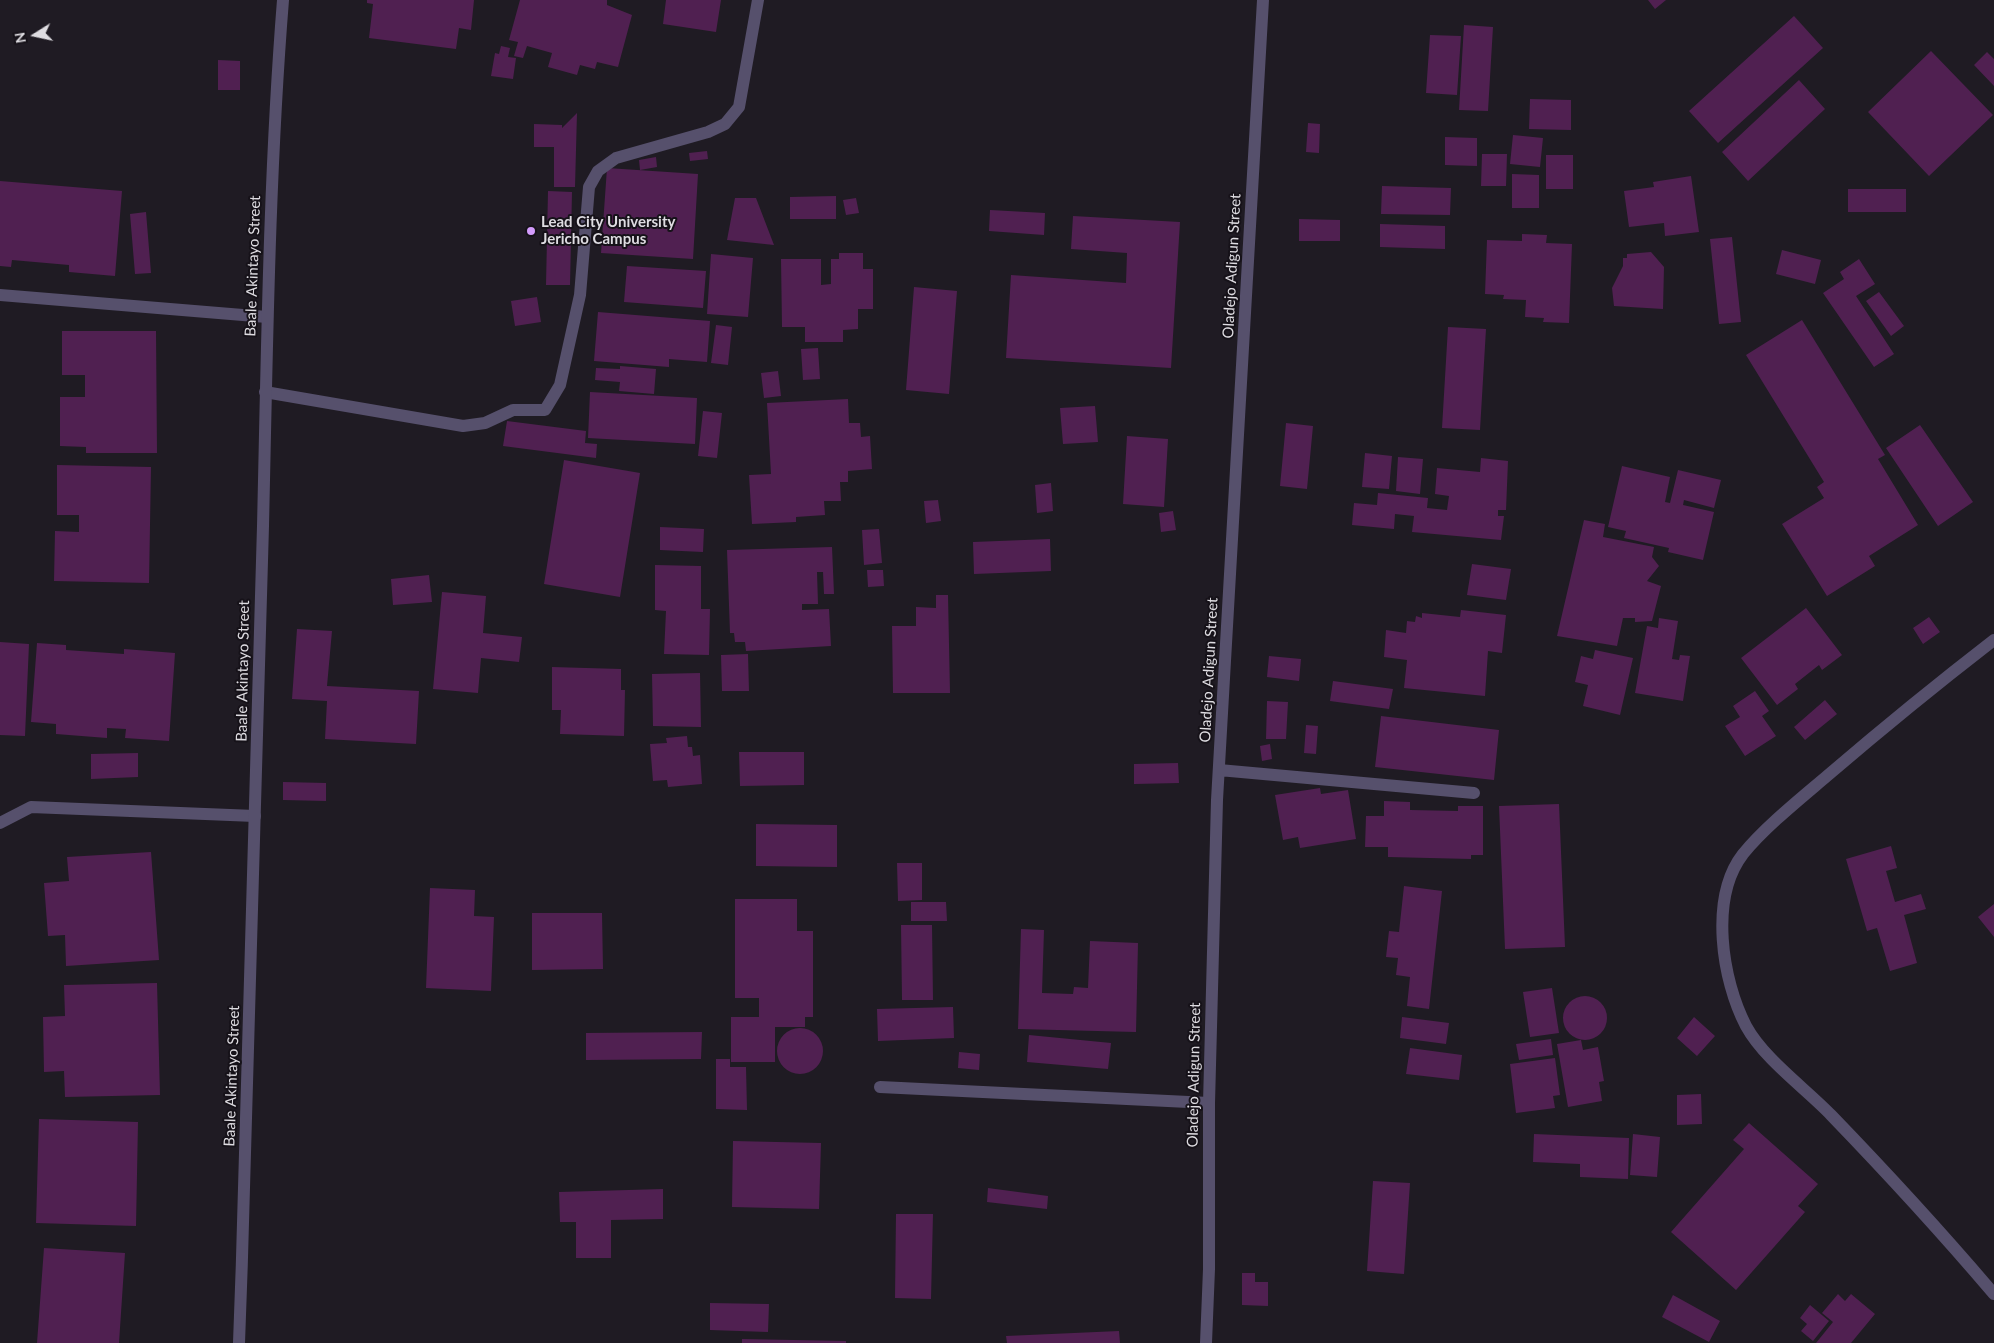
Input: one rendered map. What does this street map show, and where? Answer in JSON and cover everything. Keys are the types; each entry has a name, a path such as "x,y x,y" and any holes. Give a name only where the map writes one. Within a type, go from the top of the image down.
{"street":[{"name":"Baale Akintayo Street","path":"239,1343 255,816 267,317 278,68 283,0"},
{"path":"265,392 463,426 485,423 513,410 545,410 560,385 580,295 589,188 598,170 616,158 708,132 726,124 739,107 758,0"},
{"name":"Oladejo Adigun Street","path":"1206,1343 1209,1269 1209,1103 1219,770 1263,0"},
{"path":"0,295 267,317"},
{"path":"1994,640 1904,710 1789,808 1743,854 1730,877 1723,912 1723,949 1734,1000 1747,1028 1765,1051 1831,1116 1994,1294"},
{"path":"1219,770 1474,793"},
{"path":"0,823 31,807 255,816"},
{"path":"880,1087 1209,1103"}],"building":[{"path":"367,0 474,0 471,30 459,28 456,49 369,38 373,4 367,3"},
{"path":"520,0 607,0 607,5 632,15 618,67 597,62 595,69 580,65 577,75 548,67 552,53 527,46 523,58 514,56 518,42 509,40"},
{"path":"666,0 721,0 716,32 663,24"},
{"path":"1648,0 1666,0 1655,9"},
{"path":"1794,16 1823,48 1718,143 1689,111"},
{"path":"1464,25 1493,27 1488,111 1459,110"},
{"path":"1430,35 1461,36 1457,95 1426,93"},
{"path":"501,46 510,48 508,57 516,58 513,79 491,76 495,53 499,54"},
{"path":"1931,51 1993,115 1929,176 1868,112"},
{"path":"1987,52 1994,59 1994,86 1974,65"},
{"path":"218,60 240,61 240,90 218,90"},
{"path":"1799,80 1825,109 1748,181 1722,152"},
{"path":"1530,99 1571,100 1571,130 1529,129"},
{"path":"577,113 575,187 554,187 554,147 534,147 534,124 562,125 562,128"},
{"path":"1308,123 1320,124 1319,153 1306,152"},
{"path":"1513,135 1543,138 1540,167 1510,164"},
{"path":"1445,137 1477,138 1477,166 1445,165"},
{"path":"707,151 708,159 690,161 689,153"},
{"path":"1482,154 1507,154 1506,186 1481,186"},
{"path":"1546,155 1573,155 1573,189 1546,189"},
{"path":"656,157 657,167 640,170 639,160"},
{"path":"607,168 698,174 693,259 601,253"},
{"path":"1512,174 1539,175 1539,208 1512,208"},
{"path":"1691,176 1699,232 1665,236 1664,223 1629,227 1624,191 1654,187 1653,182"},
{"path":"0,181 122,191 115,276 69,272 69,265 12,260 11,267 0,266"},
{"path":"1382,186 1451,188 1450,215 1381,214"},
{"path":"1848,189 1906,189 1906,212 1848,212"},
{"path":"548,191 572,192 570,285 546,285"},
{"path":"836,196 836,219 790,219 790,197"},
{"path":"735,198 756,198 774,245 727,240"},
{"path":"856,198 859,213 846,215 843,200"},
{"path":"990,210 1045,213 1044,235 989,231"},
{"path":"146,212 151,273 135,274 130,214"},
{"path":"1073,216 1180,222 1171,368 1006,358 1011,275 1126,283 1127,253 1071,249"},
{"path":"1299,219 1340,220 1340,241 1299,241"},
{"path":"1380,224 1445,226 1445,249 1380,247"},
{"path":"1522,234 1547,235 1546,243 1572,244 1569,323 1543,322 1544,318 1525,317 1526,300 1503,299 1504,295 1485,294 1487,240 1522,241"},
{"path":"1732,237 1741,322 1719,324 1710,239"},
{"path":"1782,250 1821,260 1815,284 1776,274"},
{"path":"1651,252 1664,267 1663,309 1614,306 1612,288 1623,266 1623,258 1627,258 1627,254"},
{"path":"839,253 863,253 863,269 873,269 873,309 858,309 858,329 843,330 843,342 805,342 805,327 782,327 781,259 821,259 821,285 831,284 831,259 839,259"},
{"path":"711,254 753,258 748,317 707,314"},
{"path":"1859,259 1875,284 1856,296 1894,354 1874,367 1823,293 1844,279 1840,272"},
{"path":"627,266 706,271 703,308 624,302"},
{"path":"914,287 957,291 949,394 906,390"},
{"path":"1879,292 1904,326 1891,336 1866,301"},
{"path":"537,297 541,322 515,326 511,301"},
{"path":"598,312 710,321 707,362 669,359 669,367 594,361"},
{"path":"1802,320 1885,455 1878,459 1918,525 1869,556 1875,566 1827,596 1782,524 1824,498 1817,487 1824,482 1746,355"},
{"path":"716,325 732,327 728,365 711,363"},
{"path":"1448,327 1486,329 1480,430 1442,428"},
{"path":"62,331 156,331 157,453 86,453 86,447 60,446 60,397 85,397 85,375 62,375"},
{"path":"818,348 820,379 803,380 801,349"},
{"path":"620,366 656,369 654,394 619,391 620,382 595,380 596,368 620,369"},
{"path":"778,371 781,396 764,398 761,373"},
{"path":"590,392 697,398 695,444 588,438"},
{"path":"848,399 849,423 860,423 861,437 870,436 872,469 848,471 848,482 840,482 841,501 824,501 825,515 796,517 796,522 752,524 749,475 771,474 767,403"},
{"path":"1095,406 1098,442 1063,444 1060,408"},
{"path":"703,411 722,413 717,458 698,456"},
{"path":"507,421 586,431 585,443 597,444 596,458 503,446"},
{"path":"1286,423 1313,426 1307,489 1280,486"},
{"path":"1920,425 1973,502 1938,526 1886,448"},
{"path":"1127,436 1168,439 1164,507 1123,504"},
{"path":"1365,453 1392,456 1389,489 1362,487"},
{"path":"1398,457 1423,459 1420,494 1396,491"},
{"path":"1481,458 1508,461 1506,510 1498,510 1498,516 1504,516 1501,540 1412,532 1414,516 1395,514 1394,529 1352,525 1354,503 1377,505 1378,493 1428,498 1427,508 1447,510 1449,496 1435,494 1437,468 1480,472"},
{"path":"564,460 640,473 620,597 544,584"},
{"path":"57,465 151,467 149,583 54,581 55,531 79,532 79,515 57,515"},
{"path":"1622,466 1670,477 1665,502 1670,503 1678,470 1721,480 1714,508 1684,500 1683,505 1714,512 1703,560 1668,552 1669,548 1624,538 1626,531 1608,527"},
{"path":"1051,483 1053,511 1037,513 1035,485"},
{"path":"938,500 941,521 926,523 924,501"},
{"path":"1173,511 1176,530 1161,532 1159,513"},
{"path":"1584,520 1605,524 1603,537 1654,547 1652,557 1659,566 1647,581 1661,586 1652,621 1635,622 1635,618 1623,618 1617,646 1557,636"},
{"path":"660,527 704,529 703,552 660,550"},
{"path":"879,529 882,563 864,565 862,530"},
{"path":"1050,539 1051,571 974,574 973,542"},
{"path":"832,547 834,594 824,594 823,572 817,572 818,604 802,604 802,610 829,609 831,646 746,651 745,642 735,642 734,633 730,633 727,550"},
{"path":"1472,564 1511,569 1506,600 1467,595"},
{"path":"655,565 701,566 701,609 710,609 709,655 664,654 666,611 655,610"},
{"path":"867,570 883,570 884,586 868,587"},
{"path":"429,575 432,602 393,605 391,579"},
{"path":"442,592 486,596 483,633 522,637 519,662 481,658 478,693 433,689"},
{"path":"936,595 948,595 950,693 893,693 892,626 916,626 916,607 936,608"},
{"path":"1806,608 1842,655 1822,670 1819,665 1795,684 1798,689 1777,705 1741,658"},
{"path":"1461,610 1506,615 1502,653 1488,651 1485,696 1404,688 1407,660 1384,657 1386,630 1406,633 1407,621 1415,622 1416,616 1422,618 1422,613 1460,617"},
{"path":"1929,617 1940,632 1923,644 1913,628"},
{"path":"1659,618 1678,621 1672,659 1679,660 1680,655 1690,656 1683,701 1635,693 1647,626 1658,628"},
{"path":"297,629 332,631 327,686 419,691 416,744 325,739 327,701 292,699"},
{"path":"0,642 29,644 25,736 0,735"},
{"path":"37,643 66,645 66,650 124,654 124,649 175,653 169,741 125,738 126,729 107,728 107,738 56,734 56,724 31,722"},
{"path":"1595,650 1633,658 1620,715 1583,706 1588,685 1575,682 1581,656 1593,659"},
{"path":"748,654 749,691 722,691 721,655"},
{"path":"1269,656 1301,659 1299,681 1267,677"},
{"path":"552,667 621,669 621,690 625,690 624,736 560,734 561,710 552,710"},
{"path":"700,673 701,727 653,726 652,674"},
{"path":"1333,681 1393,689 1389,709 1330,701"},
{"path":"1755,691 1769,711 1762,716 1776,736 1745,756 1725,726 1740,717 1733,706"},
{"path":"1825,700 1837,714 1805,740 1794,727"},
{"path":"1267,701 1288,702 1286,739 1266,739"},
{"path":"1381,716 1499,730 1494,780 1375,767"},
{"path":"1306,725 1318,726 1316,754 1304,753"},
{"path":"687,736 688,747 692,747 693,756 700,755 702,784 668,787 667,780 653,781 650,744 667,743 666,738"},
{"path":"1270,744 1272,759 1262,761 1260,746"},
{"path":"739,752 804,752 804,785 740,786"},
{"path":"138,753 138,777 91,779 91,754"},
{"path":"1178,763 1179,783 1134,784 1134,764"},
{"path":"283,782 326,783 326,801 283,800"},
{"path":"1320,788 1321,794 1348,790 1356,839 1300,848 1298,837 1283,840 1275,795"},
{"path":"1384,801 1410,802 1410,810 1458,811 1458,806 1483,806 1483,855 1471,855 1471,859 1388,857 1388,847 1365,847 1366,816 1384,816"},
{"path":"1559,804 1565,947 1505,949 1499,806"},
{"path":"756,824 837,825 837,867 756,866"},
{"path":"1891,846 1897,868 1886,871 1895,902 1921,894 1926,909 1904,915 1917,963 1890,971 1877,928 1867,931 1846,859"},
{"path":"151,852 159,960 66,966 65,935 48,936 44,883 69,881 67,857"},
{"path":"897,863 922,863 922,900 898,901"},
{"path":"1404,886 1442,891 1429,1009 1407,1006 1410,977 1396,975 1398,958 1386,957 1389,931 1399,932"},
{"path":"430,888 475,890 474,916 494,917 491,991 426,988"},
{"path":"735,899 797,899 797,931 813,931 813,1017 805,1017 805,1027 775,1027 775,1062 731,1062 731,1017 759,1017 759,998 735,998"},
{"path":"911,902 946,902 947,921 911,921"},
{"path":"1994,904 1994,937 1978,917"},
{"path":"532,913 602,913 603,969 532,970"},
{"path":"901,925 932,925 933,1000 902,1000"},
{"path":"1021,929 1044,930 1042,993 1073,994 1074,987 1088,988 1090,941 1138,943 1136,1032 1018,1029"},
{"path":"157,983 160,1095 65,1097 64,1071 44,1072 43,1017 65,1016 64,985"},
{"path":"1552,988 1559,1033 1530,1037 1523,992"},
{"path":"1585,996 1597,1000 1603,1006 1607,1018 1603,1030 1597,1036 1585,1040 1573,1036 1567,1030 1563,1018 1567,1006 1573,1000"},
{"path":"953,1007 954,1038 878,1041 877,1009"},
{"path":"1402,1017 1449,1023 1446,1044 1400,1038"},
{"path":"1694,1017 1715,1036 1697,1056 1677,1038"},
{"path":"795,1028 805,1028 819,1038 823,1051 819,1064 813,1070 805,1074 795,1074 781,1064 777,1056 777,1046 787,1032"},
{"path":"702,1032 701,1059 586,1060 586,1033"},
{"path":"1029,1035 1111,1043 1108,1069 1027,1062"},
{"path":"1551,1039 1553,1055 1519,1060 1516,1044"},
{"path":"1581,1040 1583,1050 1598,1047 1604,1081 1599,1082 1602,1101 1568,1107 1557,1044"},
{"path":"1410,1048 1462,1055 1459,1080 1406,1074"},
{"path":"959,1052 980,1054 979,1070 958,1068"},
{"path":"1555,1058 1560,1095 1553,1096 1555,1108 1516,1113 1510,1064"},
{"path":"716,1059 730,1059 730,1067 746,1067 747,1110 716,1109"},
{"path":"1701,1094 1702,1124 1677,1125 1677,1095"},
{"path":"39,1119 138,1122 136,1226 36,1223"},
{"path":"1749,1123 1818,1184 1798,1206 1805,1212 1736,1290 1671,1232 1744,1149 1733,1140"},
{"path":"1534,1134 1629,1138 1628,1179 1580,1177 1580,1164 1533,1162"},
{"path":"1633,1134 1660,1137 1657,1177 1630,1175"},
{"path":"733,1141 821,1143 819,1209 732,1207"},
{"path":"1373,1181 1410,1183 1404,1274 1367,1271"},
{"path":"988,1188 1048,1196 1047,1209 987,1202"},
{"path":"663,1189 663,1219 611,1220 611,1258 576,1258 576,1222 560,1222 559,1192"},
{"path":"896,1214 933,1214 931,1299 895,1298"},
{"path":"44,1248 125,1253 119,1343 37,1343"},
{"path":"1242,1273 1255,1273 1255,1282 1268,1282 1268,1306 1242,1305"},
{"path":"1838,1294 1845,1301 1851,1294 1875,1314 1851,1343 1816,1343 1833,1322 1822,1313"},
{"path":"1673,1295 1720,1321 1709,1342 1662,1317"},
{"path":"710,1303 769,1304 768,1332 710,1330"},
{"path":"1810,1305 1829,1321 1813,1341 1801,1331 1807,1324 1800,1318"},
{"path":"1119,1331 1120,1343 1007,1343 1006,1336"},
{"path":"742,1339 846,1341 846,1343 742,1343"}],"place":[{"name":"Lead City University Jericho Campus","path":"531,231"}]}
